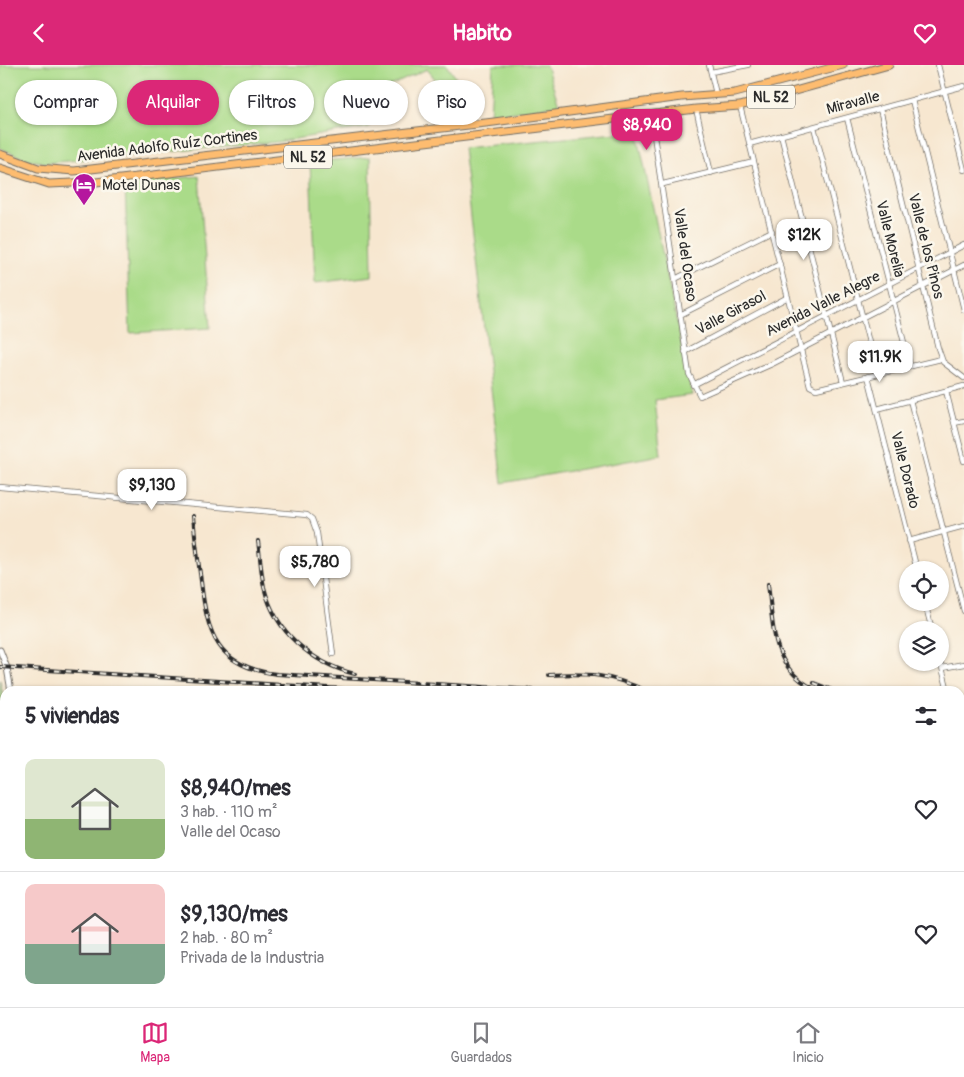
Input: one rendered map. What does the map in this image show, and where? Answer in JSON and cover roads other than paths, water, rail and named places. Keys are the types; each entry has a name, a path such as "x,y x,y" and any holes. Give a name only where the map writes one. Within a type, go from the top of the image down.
{"main road":[{"name":"Avenida Adolfo Ruíz Cortines","path":"0,154 38,168 74,171 494,122 682,97 716,95 759,88 825,68 843,65"},
{"name":"Avenida Adolfo Ruíz Cortines","path":"0,168 49,184 84,183 696,109 740,106 889,65"}],"street":[{"path":"708,65 716,95"},
{"path":"711,72 748,65"},
{"path":"938,65 964,170"},
{"name":"Miravalle","path":"749,144 964,86"},
{"path":"912,101 964,310"},
{"path":"740,106 809,385 816,389 941,359 964,378"},
{"path":"696,109 711,173"},
{"name":"Valle de los Pinos","path":"880,109 941,359"},
{"name":"Valle del Ocaso","path":"651,115 663,185 688,374 700,396"},
{"name":"Valle Morelia","path":"847,118 910,365"},
{"path":"814,127 877,373"},
{"path":"781,135 828,315 843,382"},
{"path":"663,185 754,162"},
{"path":"675,279 772,231"},
{"name":"Avenida Valle Alegre","path":"694,385 964,245"},
{"path":"680,315 780,264"},
{"name":"Avenida Valle Alegre","path":"700,396 738,381 964,265"},
{"name":"Valle Girasol","path":"685,351 788,297"},
{"name":"Valle Dorado","path":"868,376 915,561"},
{"path":"877,409 964,386"},
{"path":"946,391 964,458"},
{"path":"910,400 964,611"},
{"path":"954,423 964,421"},
{"path":"0,487 307,515 312,519 317,533 333,654"},
{"path":"909,541 964,526"},
{"path":"0,650 10,686"},
{"path":"949,667 964,664"},
{"path":"943,671 947,686"},
{"path":"0,676 8,677"}],"railway":[{"path":"193,516 207,617 219,645 228,655 241,664 277,674 468,686"},
{"path":"258,541 264,587 269,603 286,631 310,654 339,669 355,674"},
{"path":"768,584 774,633 783,660 792,672 810,686"},
{"path":"0,667 297,686"},
{"path":"549,675 576,674 599,676 636,686"},
{"path":"814,683 822,686"}],"place":[{"name":"Motel Dunas","path":"84,206"}]}
